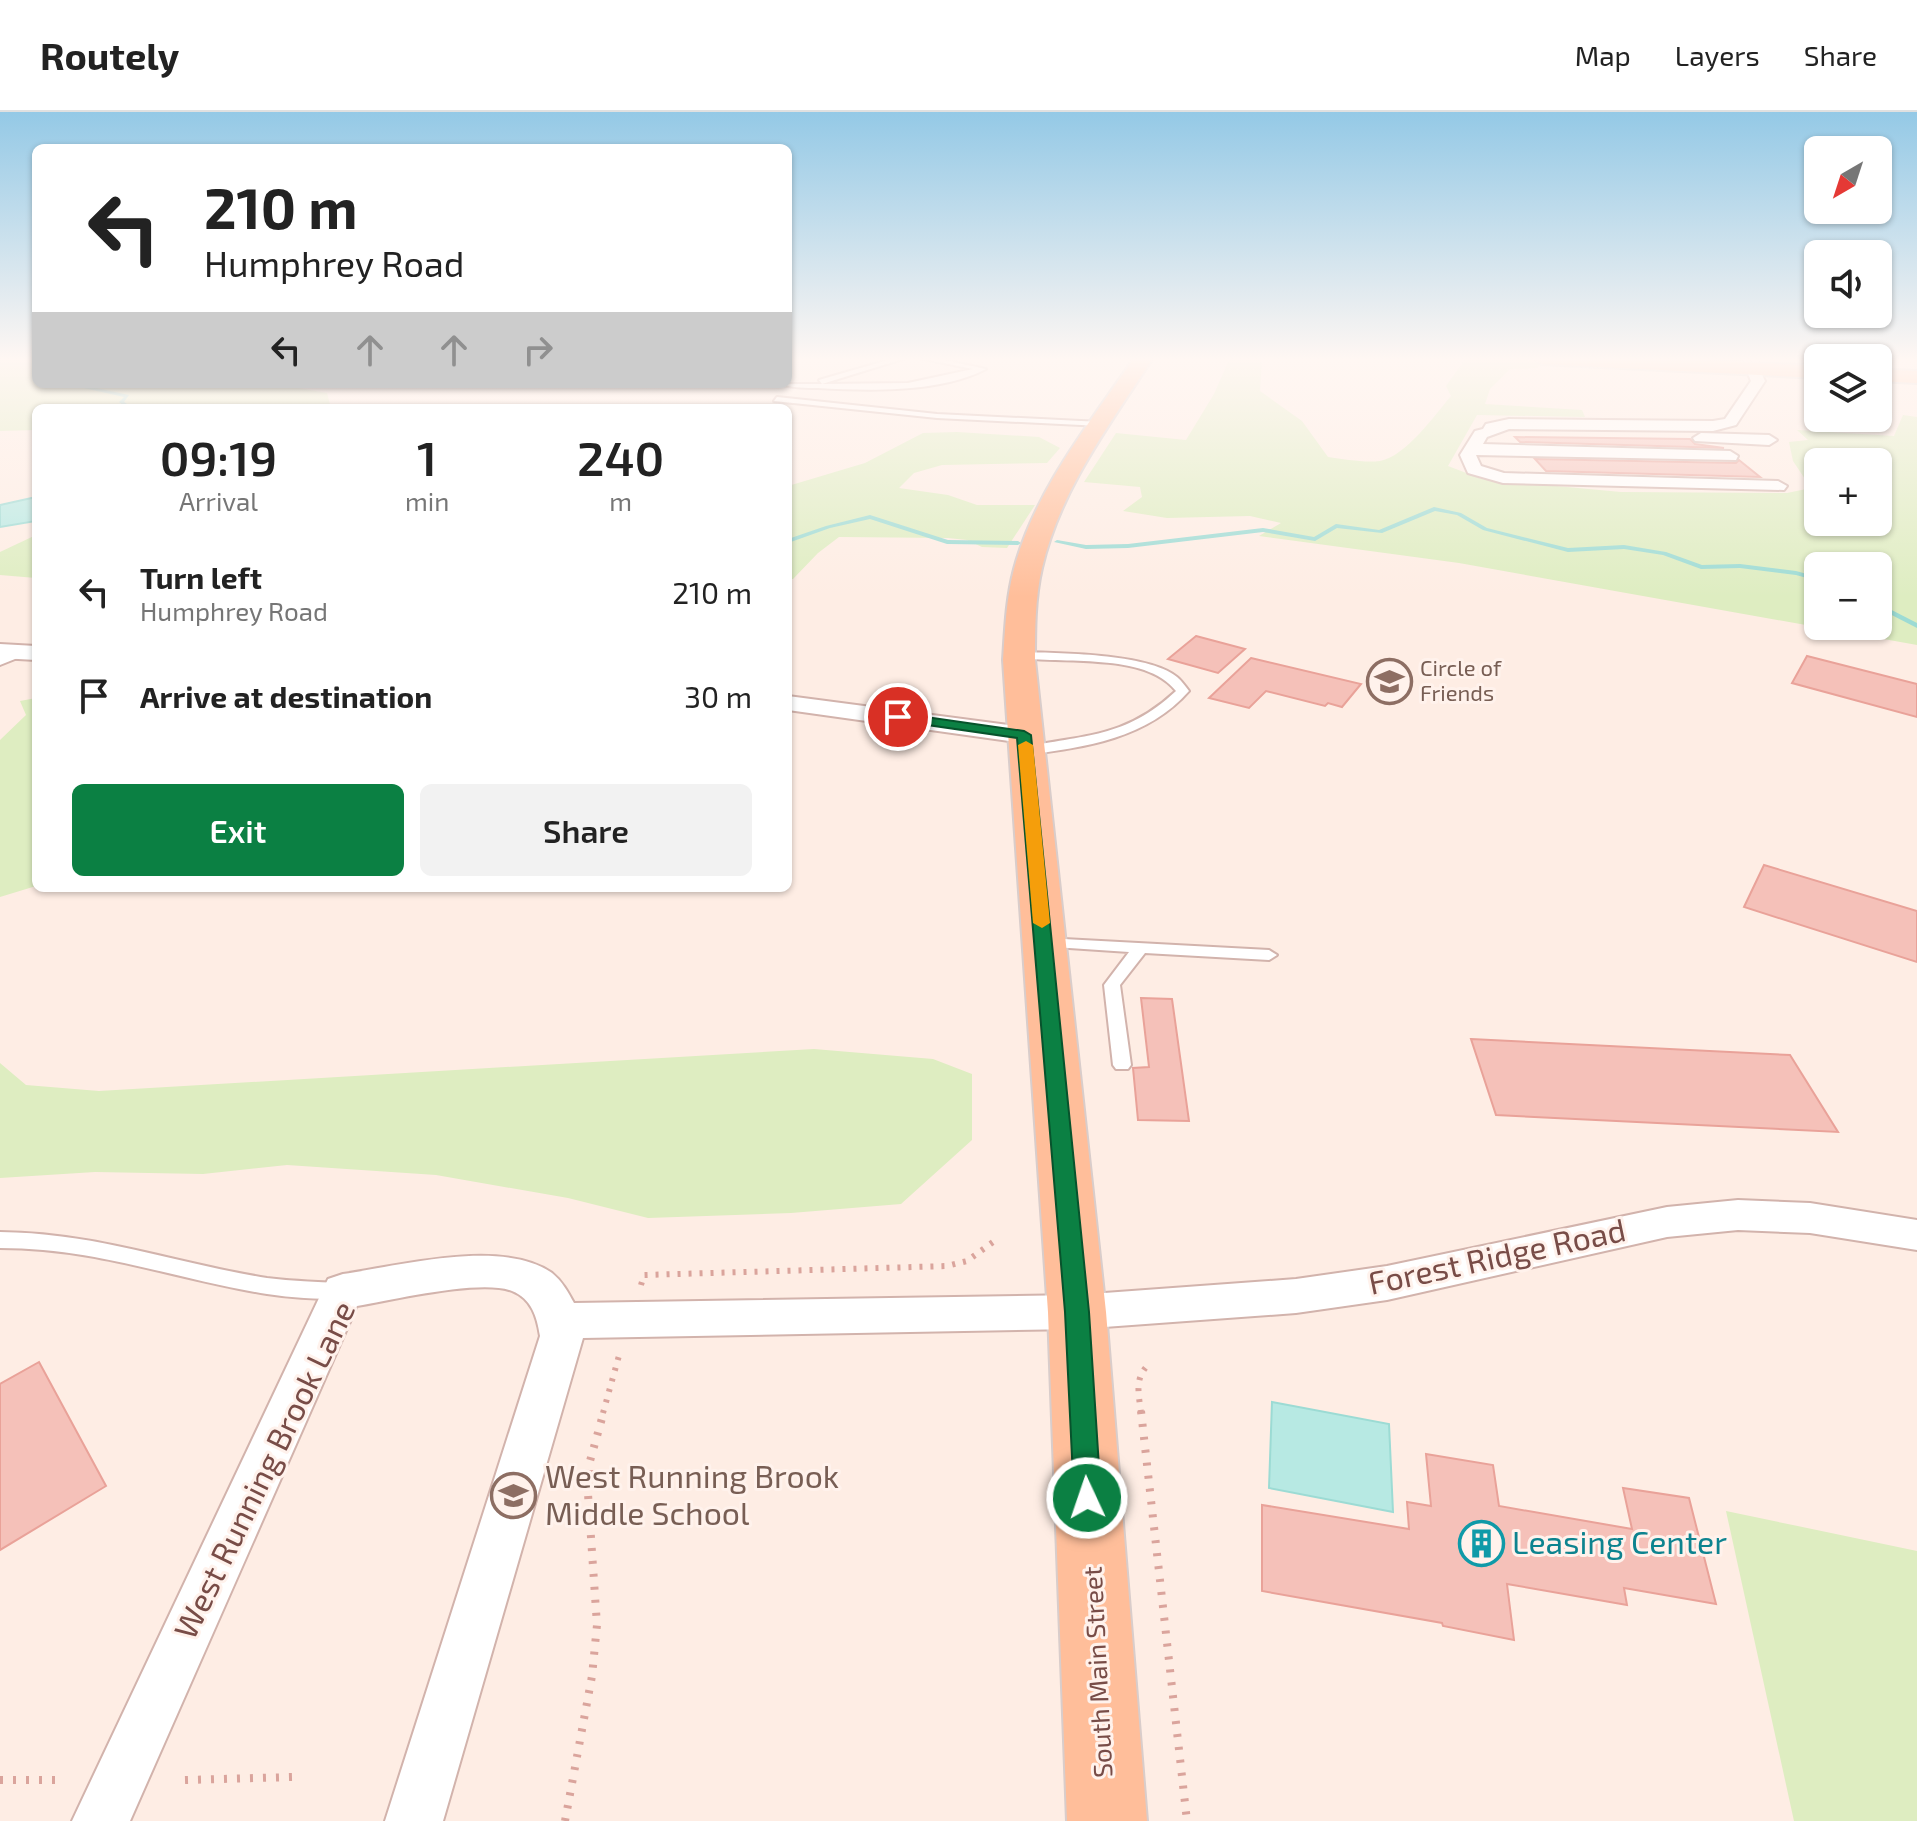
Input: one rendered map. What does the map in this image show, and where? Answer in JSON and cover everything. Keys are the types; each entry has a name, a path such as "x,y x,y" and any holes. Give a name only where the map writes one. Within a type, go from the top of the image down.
{"main road":[{"name":"South Main Street","path":"1092,438 1060,490 1031,555 1025,583 1019,655 1077,1312 1107,1821"}],"street":[{"path":"1479,438 1470,455 1474,469 1503,478 1778,486"},
{"path":"1691,438 1769,440"},
{"path":"1470,455 1744,456"},
{"path":"1470,455 1761,468"},
{"path":"792,704 1025,743"},
{"name":"Forest Ridge Road","path":"1077,1312 1296,1296 1387,1283 1593,1236 1667,1222 1738,1215 1810,1218 1917,1235"},
{"name":"West Running Brook Lane","path":"101,1821 343,1291 478,1271 499,1271 517,1274 545,1291 554,1301 560,1321"},
{"path":"414,1821 562,1336 560,1321 1077,1312"}],"lane":[{"path":"1019,655 1084,659 1148,669 1170,677 1183,691 1165,710 1095,742 1025,743"},
{"path":"1043,943 1269,955"},
{"path":"1122,1065 1112,985 1140,949"},
{"path":"0,1240 48,1239 83,1244 263,1286 343,1291"}],"path":[{"path":"565,1821 592,1676 597,1625 588,1494 590,1461 644,1275 947,1266 967,1261 993,1242"},
{"path":"1148,1365 1140,1373 1138,1385 1187,1821"},
{"path":"185,1780 293,1777"},
{"path":"0,1780 55,1780"}],"green space":[{"path":"914,438 1040,438 1060,448 1047,463 942,465 914,473 899,488 948,495 977,505 1035,505 1007,548 982,547 967,540 948,538 839,537 792,579 792,485 865,463"},
{"path":"1113,438 1314,438 1328,457 1380,461 1390,458 1415,438 1464,438 1448,466 1482,479 1621,492 1787,493 1804,489 1804,536 1892,536 1892,448 1804,448 1804,478 1793,461 1789,442 1808,440 1806,438 1917,438 1917,645 1889,640 1892,640 1892,552 1804,552 1804,625 1459,563 1259,536 1281,523 1250,516 1167,518 1123,511 1142,497 1140,487 1084,482"},
{"path":"32,537 32,578 0,575 0,552"},
{"path":"32,699 32,887 0,897 0,740 26,715 20,701"},
{"path":"814,1049 933,1059 972,1074 972,1140 901,1204 791,1213 648,1218 568,1198 436,1175 287,1165 203,1174 95,1172 0,1178 0,1063 26,1085 99,1091"},
{"path":"1726,1511 1917,1551 1917,1821 1794,1821"}],"water":[{"path":"32,498 32,522 0,527 0,505"},
{"path":"1272,1402 1389,1424 1393,1512 1269,1488"}],"building":[{"path":"1516,438 1690,439 1695,444 1724,448 1520,442"},
{"path":"1535,459 1736,463 1739,460 1760,477 1546,471"},
{"path":"1196,636 1245,649 1218,673 1168,659"},
{"path":"1807,656 1917,684 1917,717 1792,683"},
{"path":"1251,658 1361,684 1342,707 1328,703 1325,706 1266,691 1249,708 1209,698"},
{"path":"1764,865 1917,911 1917,962 1744,907"},
{"path":"1141,998 1172,999 1189,1121 1138,1120 1133,1068 1149,1067"},
{"path":"1471,1039 1790,1055 1838,1132 1496,1115"},
{"path":"39,1362 106,1486 0,1550 0,1384"},
{"name":"Leasing Center","path":"1426,1454 1493,1465 1499,1506 1632,1529 1623,1488 1689,1498 1716,1604 1624,1588 1627,1605 1507,1584 1514,1640 1443,1626 1442,1623 1262,1591 1262,1505 1409,1529 1407,1502 1431,1506"}],"waterway":[{"path":"1057,542 1086,547 1128,546 1263,530 1315,539 1336,526 1380,532 1434,509 1459,514 1485,529 1568,550 1624,547 1664,553 1701,567 1740,566 1804,575"},
{"path":"792,540 870,517 947,542 1018,543"},
{"path":"1892,613 1917,626"}],"slow traffic":[{"path":"1026,745 1042,923"}],"place":[{"name":"Circle of Friends","path":"1389,681"},
{"name":"West Running Brook Middle School","path":"514,1495"},
{"name":"Leasing Center","path":"1481,1543"}],"route":[{"path":"898,717 1024,735 1077,1312 1087,1498"}]}
